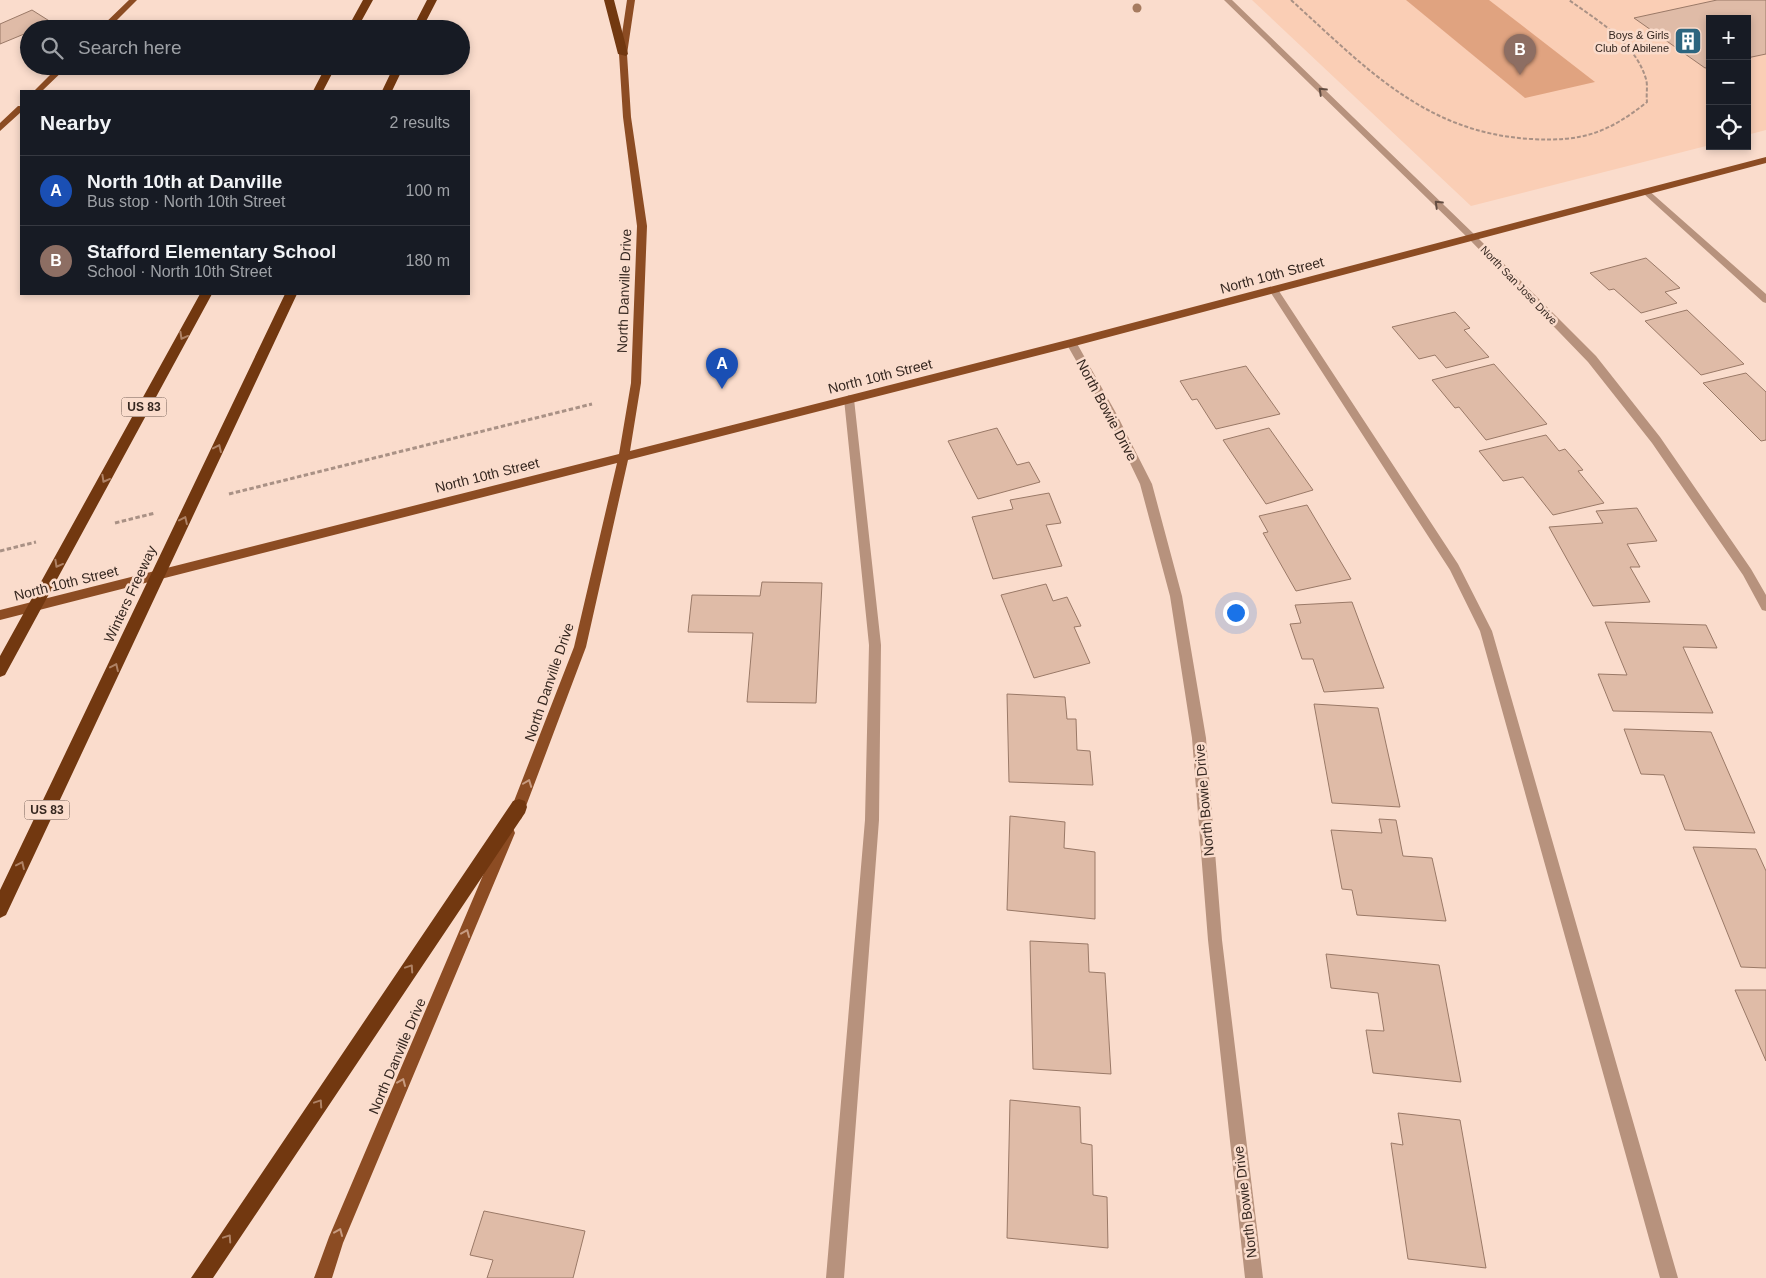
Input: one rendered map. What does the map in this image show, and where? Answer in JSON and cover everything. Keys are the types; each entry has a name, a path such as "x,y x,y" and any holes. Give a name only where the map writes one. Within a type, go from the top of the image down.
{"highway":[{"path":"357,20 368,0"},
{"path":"421,20 432,0"},
{"path":"608,0 623,54"},
{"path":"319,90 326,75"},
{"path":"387,90 395,75"},
{"name":"US 83","path":"0,670 205,295"},
{"name":"Winters Freeway","path":"0,909 291,295"},
{"path":"201,1278 519,807"}],"main road":[{"path":"112,20 133,0"},
{"name":"North Danville Drive","path":"323,1278 334,1243 519,807 580,647 624,455 636,383 642,226 627,117 623,54 630,0"},
{"path":"39,90 55,75"},
{"path":"0,128 20,109"},
{"name":"North 10th Street","path":"0,615 624,455 1071,344 1766,160"}],"street":[{"name":"North San Jose Drive","path":"1228,0 1473,238 1592,359 1650,433 1747,572 1766,606"},
{"path":"1646,192 1766,300"},
{"path":"1274,290 1454,567 1486,631 1669,1278"},
{"name":"North Bowie Drive","path":"1071,344 1111,413 1146,484 1176,596 1198,738 1215,940 1254,1278"},
{"path":"835,1278 872,820 875,664 875,645 849,399"}],"path":[{"path":"1291,0 1388,85 1414,104 1459,125 1501,137 1548,139 1583,136 1623,122 1647,102 1646,80 1636,57 1619,38 1569,0"},
{"path":"220,496 592,404"},
{"path":"105,525 162,511"},
{"path":"0,551 38,542"}],"shaded area":[{"path":"1252,0 1766,0 1766,130 1751,134 1751,15 1706,15 1706,146 1471,206"},
{"path":"1406,0 1489,0 1595,82 1525,98"}],"building":[{"name":"Boys & Girls Club of Abilene","path":"1717,0 1766,0 1766,54 1751,57 1751,15 1706,15 1705,68 1634,18"},
{"path":"32,10 48,20 20,20 20,36 0,44 0,24"},
{"path":"1646,258 1680,288 1665,292 1677,303 1641,313 1614,289 1609,290 1590,273"},
{"path":"1687,310 1744,364 1701,375 1645,321"},
{"path":"1455,312 1470,328 1464,330 1489,357 1446,368 1435,355 1419,359 1392,327"},
{"path":"1494,364 1547,424 1486,440 1459,407 1455,408 1432,380"},
{"path":"1246,366 1280,414 1216,429 1197,399 1192,400 1180,381"},
{"path":"1746,373 1766,392 1766,440 1761,441 1703,383"},
{"path":"997,428 1017,465 1029,462 1040,482 978,499 948,441"},
{"path":"1269,428 1313,490 1266,504 1223,440"},
{"path":"1546,435 1559,451 1565,449 1583,470 1578,471 1604,503 1553,515 1523,477 1503,481 1479,451"},
{"path":"1049,493 1061,523 1046,525 1062,566 993,579 972,517 1013,509 1010,500"},
{"path":"1307,505 1351,579 1296,591 1263,533 1268,532 1259,516"},
{"path":"1637,508 1657,541 1627,544 1640,567 1630,567 1650,602 1593,606 1549,527 1603,523 1596,511"},
{"path":"762,582 822,583 816,703 747,702 753,633 688,632 692,595 760,596"},
{"path":"1046,584 1053,601 1067,597 1081,626 1074,627 1090,663 1034,678 1001,595"},
{"path":"1352,602 1384,688 1324,692 1313,659 1302,659 1290,624 1301,623 1295,605"},
{"path":"1605,622 1706,625 1717,648 1683,647 1713,713 1613,711 1598,674 1627,675"},
{"path":"1007,694 1065,697 1067,719 1076,719 1077,750 1090,751 1093,785 1009,782"},
{"path":"1314,704 1378,708 1400,807 1332,803"},
{"path":"1624,729 1711,732 1755,833 1685,830 1664,775 1641,774"},
{"path":"1010,816 1065,822 1064,848 1095,852 1095,919 1007,910"},
{"path":"1379,819 1396,820 1403,856 1432,858 1446,921 1357,915 1352,890 1342,889 1331,830 1382,833"},
{"path":"1693,847 1756,849 1766,871 1766,968 1741,967"},
{"path":"1030,941 1088,944 1089,972 1105,973 1111,1074 1033,1069"},
{"path":"1326,954 1439,965 1461,1082 1373,1073 1366,1030 1384,1031 1378,993 1331,988"},
{"path":"1735,990 1766,990 1766,1061"},
{"path":"1010,1100 1080,1107 1081,1143 1092,1145 1093,1195 1107,1197 1108,1248 1007,1238"},
{"path":"1398,1113 1460,1120 1486,1268 1408,1259 1391,1143 1403,1145"},
{"path":"484,1211 585,1231 573,1278 487,1278 493,1260 470,1255"}],"place":[{"name":"Boys & Girls Club of Abilene","path":"1688,41"},
{"name":"Stafford Elementary School","path":"1520,75"},
{"name":"North 10th at Danville","path":"722,389"}]}
